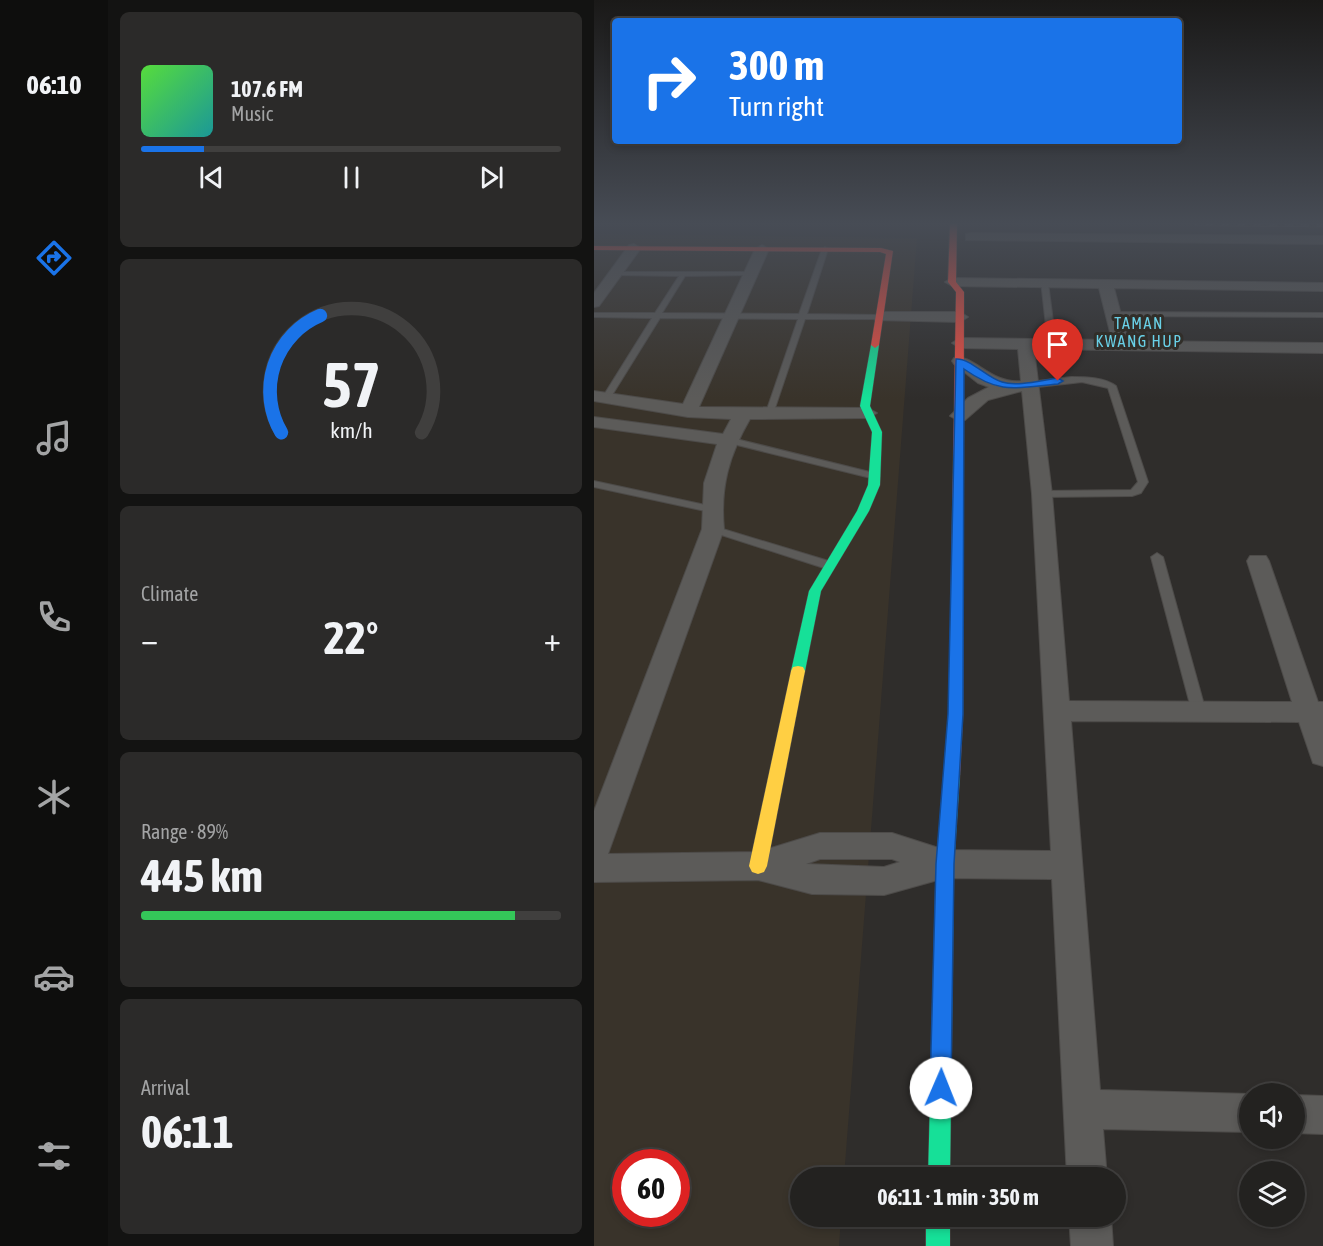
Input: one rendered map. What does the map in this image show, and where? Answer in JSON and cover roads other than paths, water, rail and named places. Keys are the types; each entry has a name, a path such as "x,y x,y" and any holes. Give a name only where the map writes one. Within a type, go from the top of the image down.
{"street":[{"path":"594,303 609,282"},
{"path":"688,412 746,282"},
{"path":"758,866 815,591 828,565 867,504 875,476 877,432 865,402 884,282"},
{"path":"939,1167 945,864 956,714 960,317 963,282"},
{"path":"975,282 1323,287"},
{"path":"1105,283 1120,345"},
{"path":"879,317 960,317"},
{"path":"960,343 1323,348"},
{"path":"1026,343 1042,494 1065,865 1087,1167"},
{"path":"960,361 984,379 1004,387"},
{"path":"959,416 975,400 1004,387 1029,386"},
{"path":"600,397 688,412 769,416 868,413"},
{"path":"594,851 711,519 709,499 728,440 743,415"},
{"path":"594,422 728,440"},
{"path":"1258,561 1316,712 1323,755"},
{"path":"1057,711 1316,712"},
{"path":"594,868 758,866 812,880 884,880 945,864 1065,865"},
{"path":"1083,1109 1239,1113"},
{"path":"1305,1114 1323,1115"},
{"path":"938,1227 938,1246"},
{"path":"1091,1227 1092,1246"}],"lane":[{"path":"600,397 678,282"},
{"path":"769,416 813,282"},
{"path":"1044,283 1052,344"},
{"path":"1113,314 1323,315"},
{"path":"594,315 879,317"},
{"path":"1029,386 1058,381 1103,382 1112,386 1143,482 1137,491 1132,493 1042,494"},
{"path":"728,440 875,476"},
{"path":"594,484 711,519 828,565"},
{"path":"1157,557 1199,712"}],"district":[{"name":"TAMAN KWANG HUP","path":"1139,332"}]}
